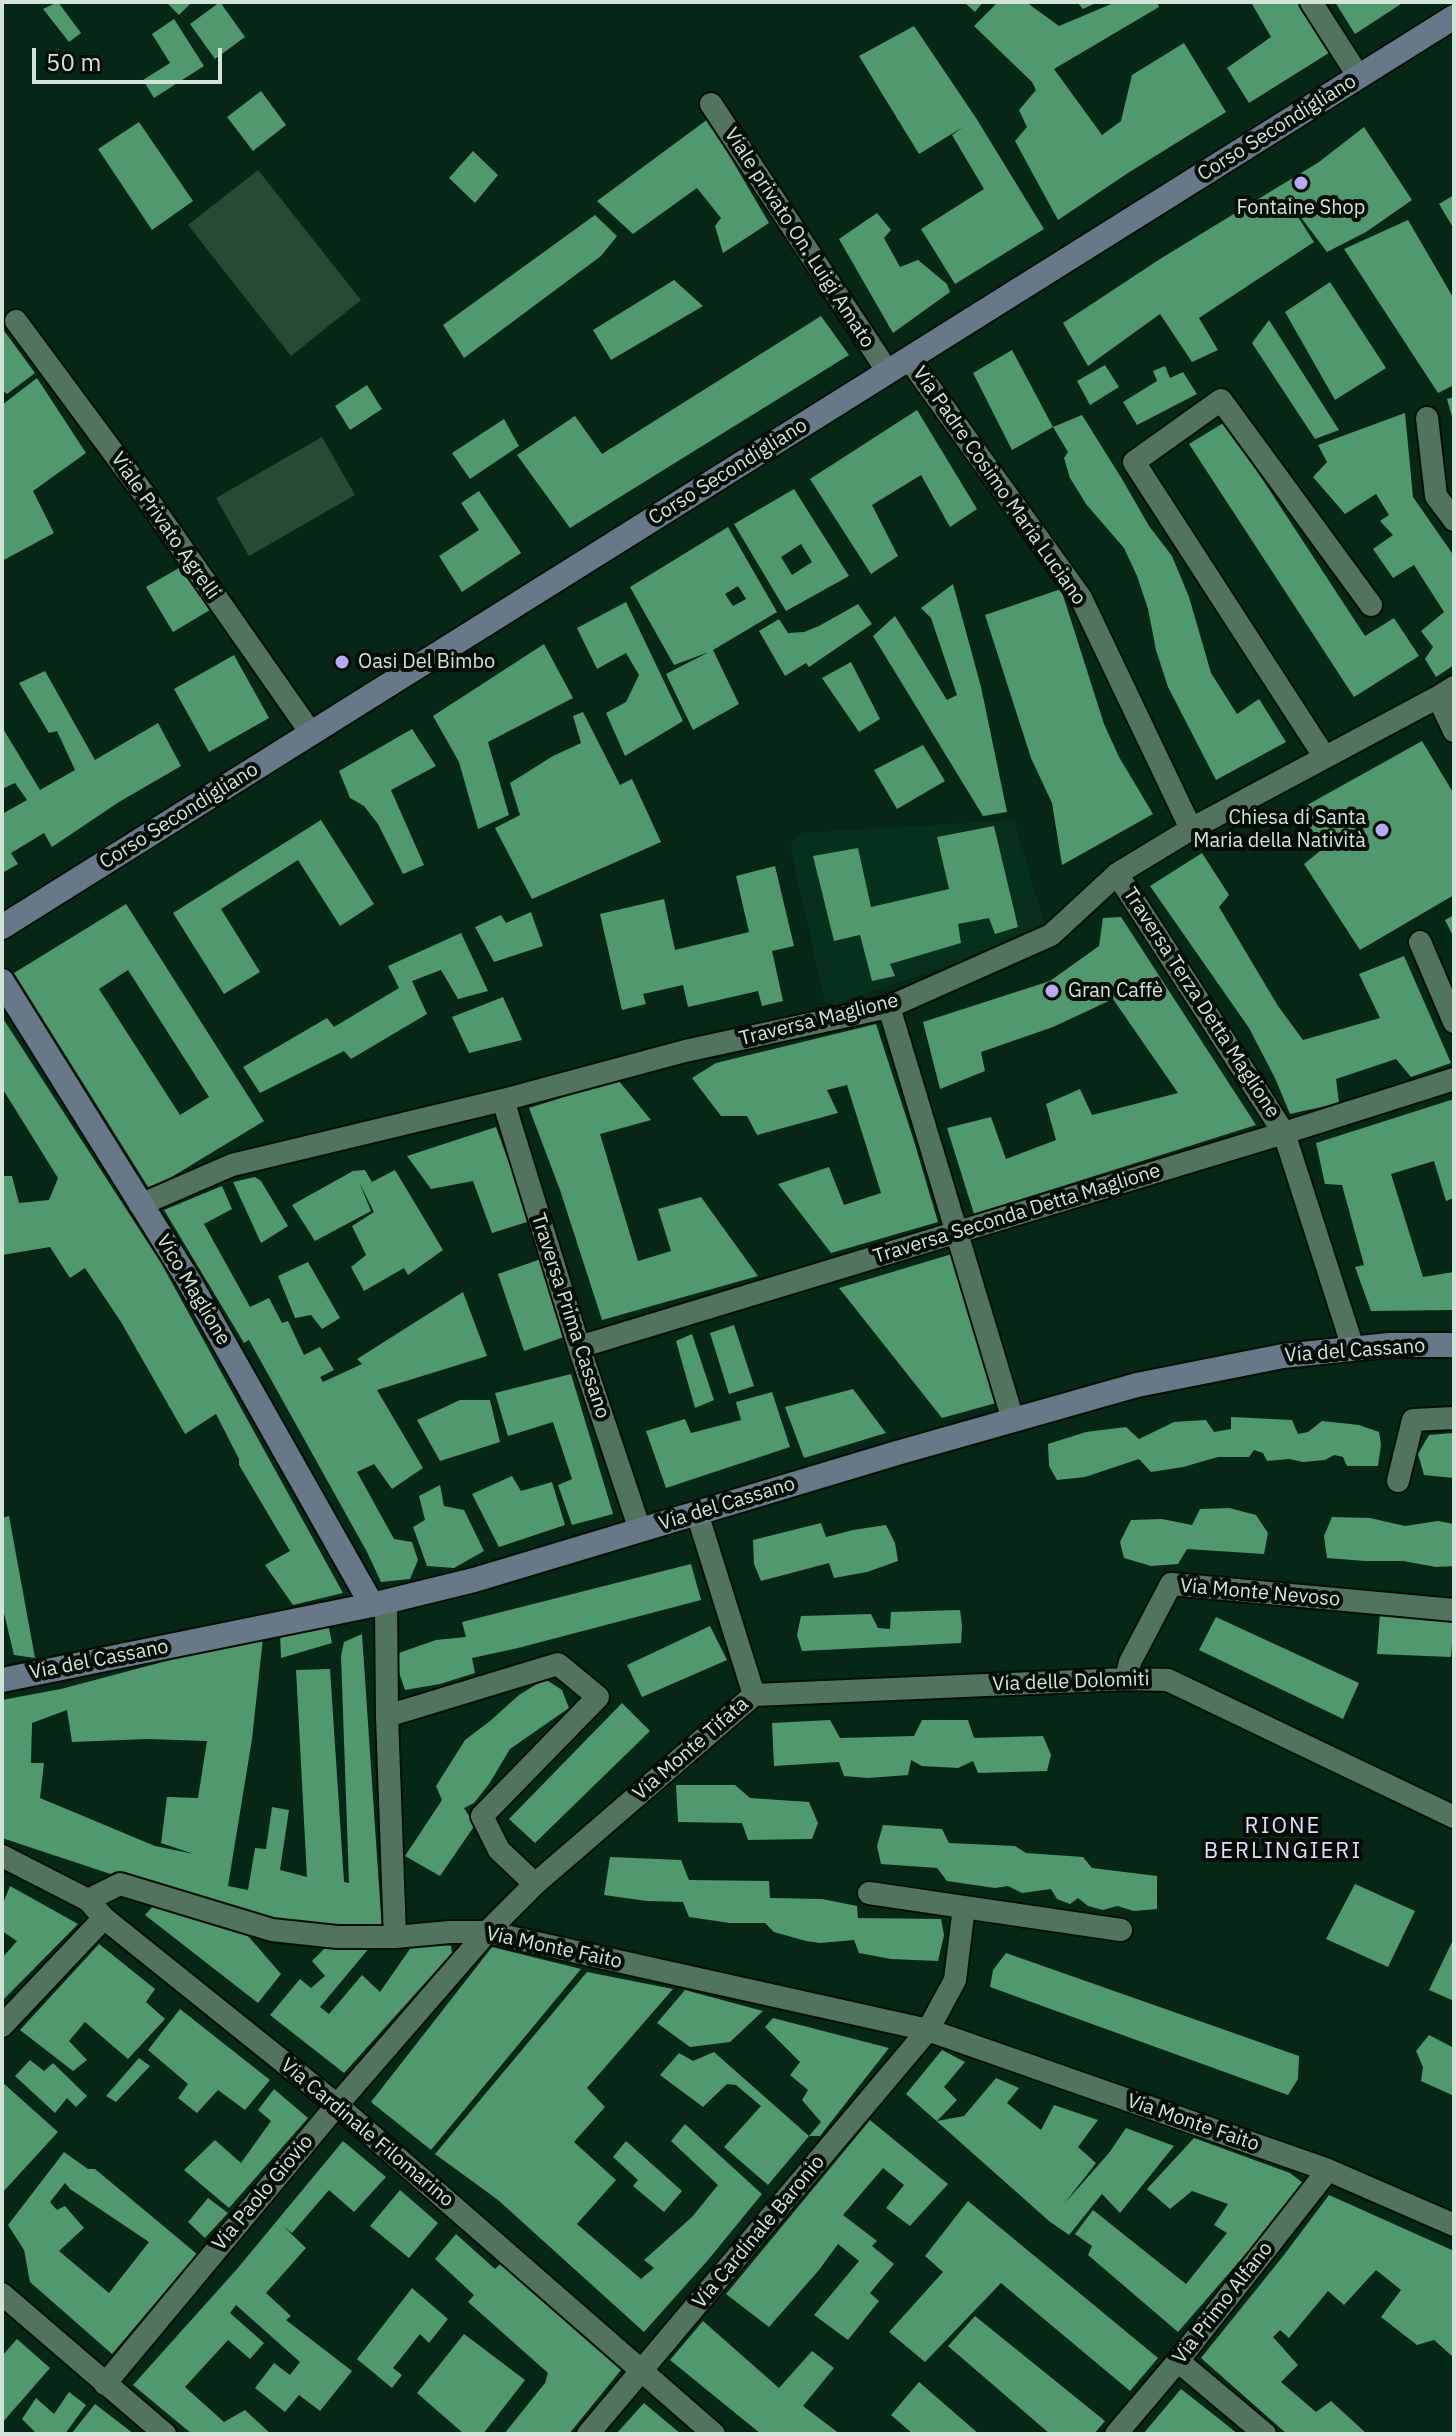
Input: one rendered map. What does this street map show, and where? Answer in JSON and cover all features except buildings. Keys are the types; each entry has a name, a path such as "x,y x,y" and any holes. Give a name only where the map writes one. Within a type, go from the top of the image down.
{"main road":[{"name":"Corso Secondigliano","path":"2,927 1454,17"},
{"name":"Vico Maglione","path":"2,981 189,1281 379,1603"},
{"name":"Via del Cassano","path":"2,1680 379,1603 474,1580 1137,1385 1283,1356 1389,1345 1454,1345"}],"street":[{"path":"1311,2 1359,77"},
{"name":"Viale privato On. Luigi Amato","path":"711,104 888,372"},
{"name":"Viale Privato Agrelli","path":"16,321 144,494 311,733"},
{"name":"Via Padre Cosimo Maria Luciano","path":"909,359 1081,598 1191,829"},
{"path":"1324,756 1134,462 1221,400 1371,605"},
{"path":"1427,418 1436,496 1452,513"},
{"path":"1446,692 1454,731"},
{"name":"Traversa Maglione","path":"140,1205 232,1165 503,1100 685,1051 889,1007 1051,935 1117,874 1191,829 1446,692"},
{"name":"Traversa Terza Detta Maglione","path":"1117,874 1284,1133 1353,1348"},
{"path":"1420,942 1454,1022"},
{"path":"889,1007 1013,1420"},
{"name":"Traversa Seconda Detta Maglione","path":"579,1347 1454,1079"},
{"name":"Traversa Prima Cassano","path":"503,1100 579,1347 640,1530"},
{"path":"1398,1481 1413,1420 1454,1418"},
{"name":"Via Monte Tifata","path":"487,1932 535,1884 754,1695 697,1513"},
{"name":"Via Monte Nevoso","path":"1126,1679 1130,1662 1171,1584 1454,1610"},
{"path":"379,1603 387,1716 395,1937"},
{"path":"387,1716 558,1664 598,1697 482,1816 499,1850 535,1884"},
{"name":"Via delle Dolomiti","path":"754,1695 1126,1679 1168,1680 1454,1817"},
{"name":"Via Cardinale Filomarino","path":"2,1856 88,1900 104,1918 337,2105 714,2434"},
{"name":"Via Monte Faito","path":"88,1900 120,1884 272,1930 337,1937 487,1932 928,2030 1328,2170 1454,2225"},
{"path":"869,1893 1121,1930"},
{"path":"928,2030 955,1980 964,1907"},
{"path":"2,2026 104,1918"},
{"name":"Via Paolo Giovio","path":"105,2384 337,2105 487,1932"},
{"name":"Via Cardinale Baronio","path":"588,2434 928,2030"},
{"name":"Via Primo Alfano","path":"1116,2434 1178,2361 1328,2170"},
{"path":"2,2294 165,2434"},
{"path":"1178,2361 1265,2434"}],"shaded area":[{"path":"258,170 361,300 291,356 188,225"},
{"path":"322,437 355,495 249,556 216,498"},
{"path":"1014,820 1045,927 998,949 826,1007 790,846 800,833"}],"place":[{"name":"Fontaine Shop","path":"1301,183"},
{"name":"Oasi Del Bimbo","path":"342,662"},
{"name":"Chiesa di Santa Maria della Natività","path":"1382,830"},
{"name":"Gran Caffè","path":"1052,991"}],"district":[{"name":"RIONE BERLINGIERI","path":"1283,1840"}]}
